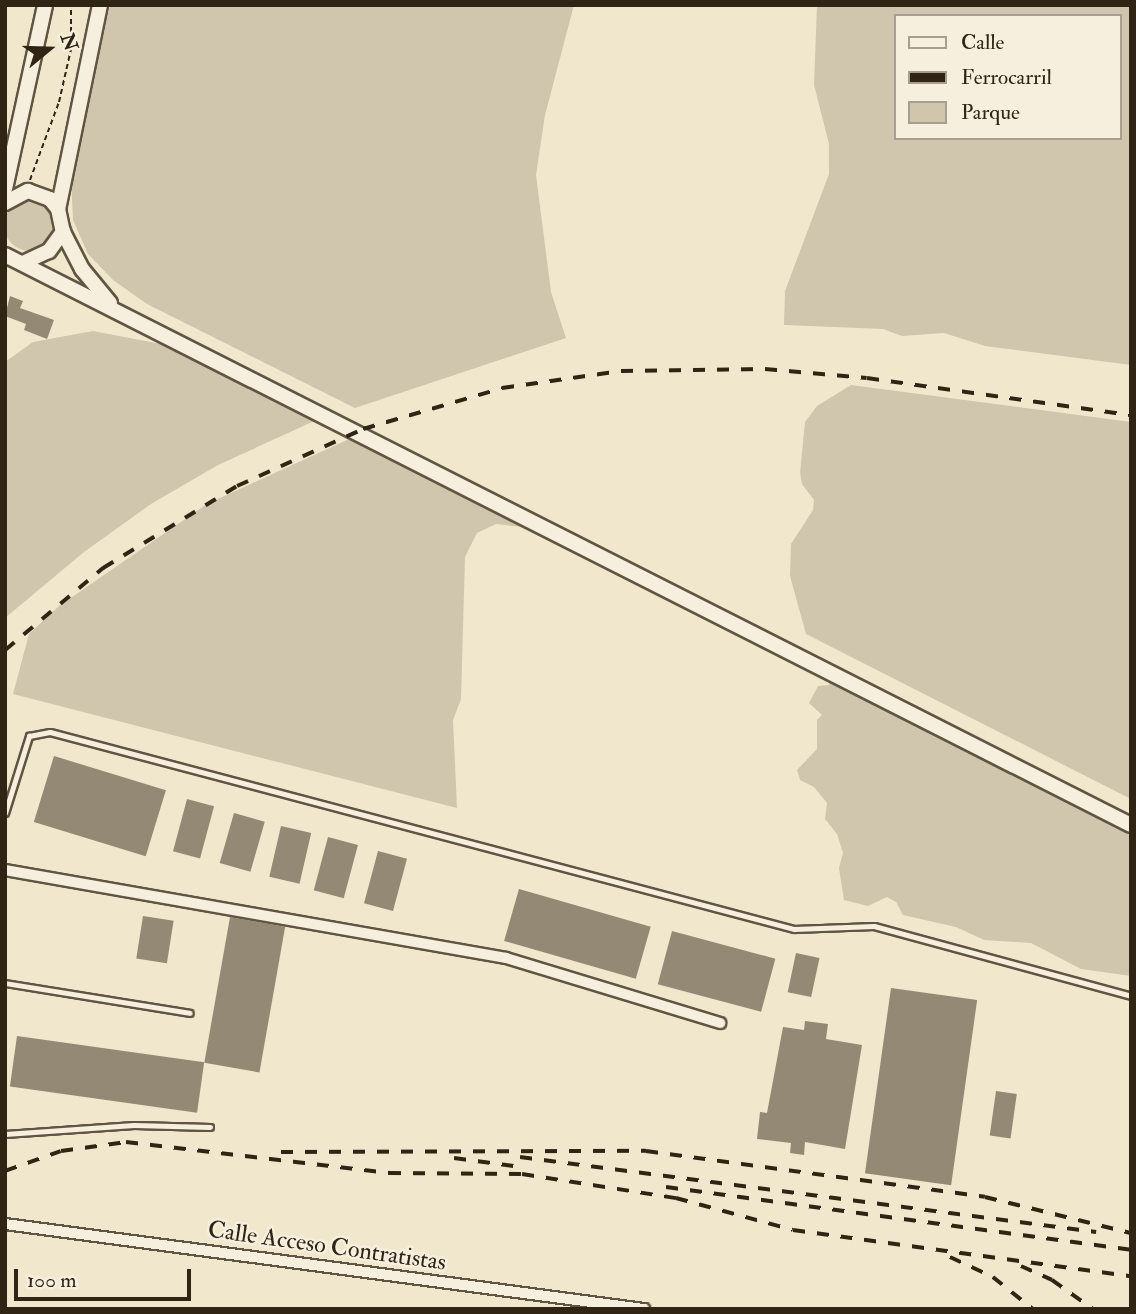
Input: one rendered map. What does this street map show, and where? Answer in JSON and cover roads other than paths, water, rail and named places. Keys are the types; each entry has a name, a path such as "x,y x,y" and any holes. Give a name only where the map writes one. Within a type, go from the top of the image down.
{"main road":[{"path":"5,189 45,5"},
{"path":"100,5 58,209 63,232 82,269 116,309"},
{"path":"5,203 28,191 43,195 58,209"},
{"path":"25,262 49,251 63,232"},
{"path":"5,255 25,262 1131,825"}],"street":[{"path":"5,870 506,958 720,1023"},
{"name":"Calle Acceso Contratistas","path":"5,1224 644,1309"}],"lane":[{"path":"5,813 29,736 50,732 794,929 874,926 1131,996"},
{"path":"5,983 190,1013"},
{"path":"5,1134 134,1125 211,1126"}],"railway":[{"path":"5,650 103,568 237,486 363,429 502,388 621,371 765,369 867,378 1131,415"},
{"path":"5,1171 61,1151 126,1142 389,1173 522,1174 676,1198 793,1230 1131,1276"},
{"path":"281,1152 646,1151 985,1197 1131,1233"},
{"path":"520,1157 1096,1232"},
{"path":"454,1158 513,1166"},
{"path":"666,1187 1131,1250"},
{"path":"950,1257 993,1277 1033,1309"},
{"path":"1021,1266 1052,1280 1093,1309"}]}
